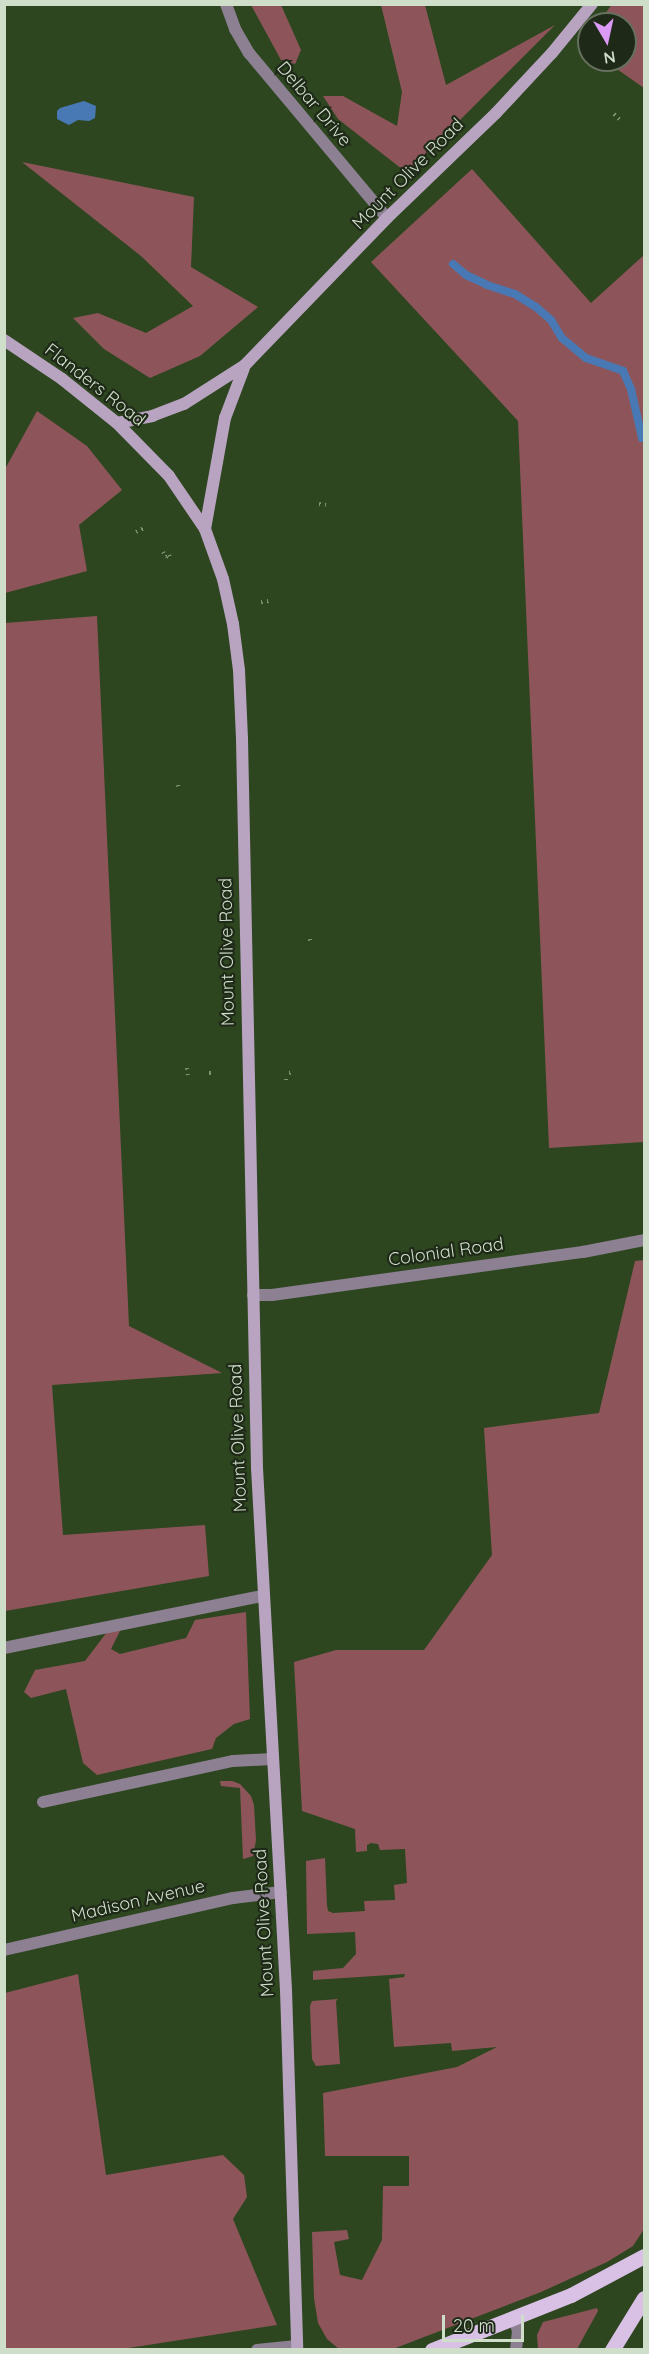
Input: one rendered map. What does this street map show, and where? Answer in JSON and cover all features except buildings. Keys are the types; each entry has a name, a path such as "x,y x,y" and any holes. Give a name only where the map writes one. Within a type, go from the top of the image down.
{"main road":[{"name":"Mount Olive Road","path":"117,423 152,416 184,404 245,365 387,218 503,105 552,53 592,4"},
{"name":"Flanders Road","path":"4,340 62,379 117,423 159,464"},
{"name":"Mount Olive Road","path":"205,529 225,418 245,365"},
{"name":"Mount Olive Road","path":"159,464 179,489 205,529 229,602 240,690 252,1295 262,1596 281,1892 297,2348"},
{"path":"432,2349 571,2295 645,2256"},
{"path":"612,2349 645,2298"}],"street":[{"name":"Delbar Drive","path":"226,4 235,29 249,53 387,218"},
{"name":"Colonial Road","path":"252,1295 272,1295 583,1252 645,1240"},
{"path":"4,1648 262,1596"},
{"path":"43,1802 233,1761 272,1759"},
{"name":"Madison Avenue","path":"4,1950 233,1898 281,1892"},
{"path":"514,2318 518,2331 516,2349"},
{"path":"257,2349 297,2348"}],"path":[{"path":"614,114 621,121"},
{"path":"319,504 326,505"},
{"path":"136,531 144,528"},
{"path":"163,552 166,557 169,555 171,560"},
{"path":"261,602 269,601"},
{"path":"187,1068 188,1075"},
{"path":"209,1073 215,1073"}],"shaded area":[{"path":"612,4 644,5 644,88 621,72 637,72 637,12 606,12"},
{"path":"251,5 281,5 301,50 295,64 281,60"},
{"path":"381,5 425,5 446,85 555,25 407,173 338,119 323,96 343,96 397,126 402,92"},
{"path":"22,162 194,197 191,267 258,307 200,356 150,378 104,349 73,318 98,313 146,333 193,306 141,256"},
{"path":"472,169 591,303 644,255 644,1142 549,1148 518,421 371,262"},
{"path":"37,411 87,446 122,490 79,525 87,571 5,593 5,469"},
{"path":"97,616 129,1326 222,1373 52,1385 63,1535 205,1525 209,1576 5,1611 5,623"},
{"path":"644,1260 644,2229 633,2246 607,2262 541,2292 393,2349 339,2349 327,2339 318,2323 314,2298 312,2232 347,2230 349,2239 334,2242 340,2275 362,2280 382,2240 383,2186 409,2186 409,2156 325,2156 323,2093 457,2067 497,2047 452,2051 451,2043 394,2047 389,1979 404,1977 405,1974 313,1980 313,1971 343,1968 356,1954 355,1932 307,1934 306,1861 325,1858 328,1911 333,1913 365,1911 364,1901 395,1900 394,1885 407,1883 405,1849 380,1850 378,1844 371,1843 367,1845 367,1851 356,1852 355,1829 302,1811 294,1662 336,1650 424,1650 492,1555 484,1428 599,1413 635,1261"},
{"path":"246,1612 250,1719 234,1724 216,1738 212,1749 97,1775 83,1763 66,1689 31,1698 24,1692 35,1670 85,1661 107,1632 121,1629 111,1649 120,1654 186,1638 195,1620"},
{"path":"220,1781 240,1784 251,1796 254,1805 256,1840 253,1856 243,1859 240,1788 221,1786"},
{"path":"78,1974 106,2175 223,2155 244,2175 247,2197 233,2219 277,2325 122,2349 5,2349 5,1993"},
{"path":"338,1999 336,2001 340,2064 316,2066 312,2059 310,2006 312,2001"},
{"path":"597,2308 598,2311 577,2349 538,2349 537,2335 543,2322"}],"water":[{"path":"84,101 96,106 95,118 89,121 78,120 69,125 57,119 57,111 60,108"}],"waterway":[{"path":"453,264 466,275 515,294 536,307 551,320 562,338 586,358 623,371 631,389 642,438 644,438"}]}
